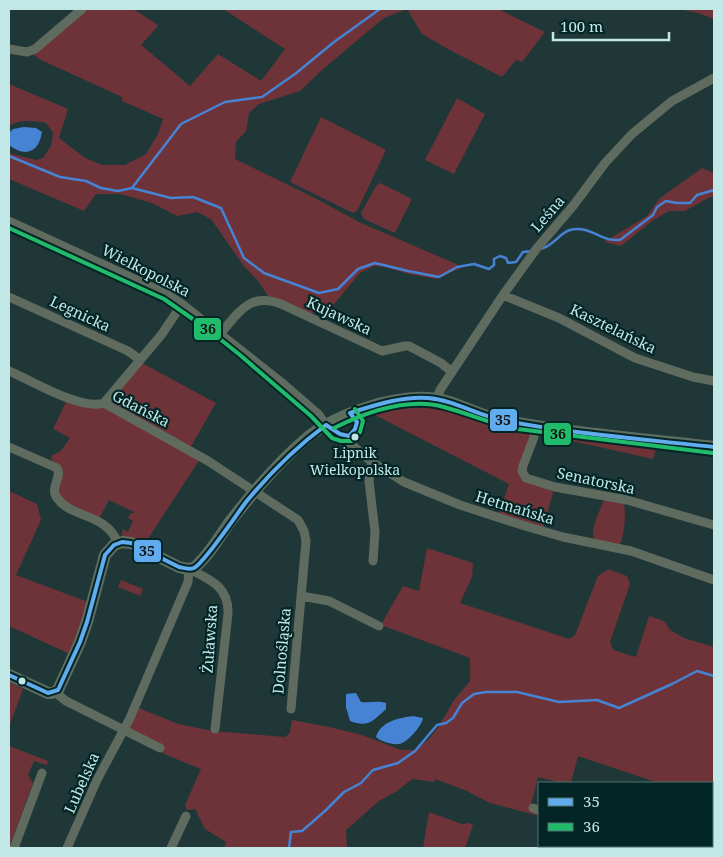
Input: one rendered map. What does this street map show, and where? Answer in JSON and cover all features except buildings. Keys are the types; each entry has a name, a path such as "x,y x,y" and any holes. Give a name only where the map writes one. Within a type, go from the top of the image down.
{"street":[{"path":"9,49 27,52 35,49 82,9"},
{"name":"Leśna","path":"437,399 440,390 503,295 534,252 573,206 605,162 632,134 672,101 714,78"},
{"name":"Wielkopolska","path":"9,221 167,294 221,333 319,415 326,425"},
{"name":"Kasztelańska","path":"503,295 559,318 636,358 693,377 714,381"},
{"name":"Legnicka","path":"9,297 128,351 139,359"},
{"name":"Kujawska","path":"221,333 247,304 260,300 269,300 382,351 409,346 441,362 452,372"},
{"path":"104,403 139,359 162,334 182,304"},
{"name":"Gdańska","path":"9,371 78,402 95,406 104,403 191,451 254,491"},
{"path":"9,675 48,693 55,692 63,682 80,642 105,555 110,547 118,543 131,543 179,566 189,569 194,568 254,491 295,448 326,425 350,413 382,404 416,398 437,399 499,419 714,448"},
{"name":"Hetmańska","path":"326,425 372,462 413,487 460,505 563,537 639,554 714,580"},
{"name":"Senatorska","path":"535,425 534,437 522,471 526,478 555,487 641,504 714,525"},
{"path":"9,447 57,468 59,475 54,489 58,499 76,511 106,525 113,532 118,543"},
{"path":"372,462 369,481 375,532 373,560"},
{"name":"Dolnośląska","path":"254,491 298,520 304,531 306,542 291,709"},
{"name":"Żuławska","path":"189,569 216,584 228,601 215,729"},
{"name":"Lubelska","path":"67,848 97,780 130,718 188,582 189,569"},
{"name":"Dolnośląska","path":"301,596 329,600 379,626"},
{"path":"55,692 66,701 160,748"},
{"path":"14,848 42,773"},
{"path":"171,848 186,816"}],"shaded area":[{"path":"85,9 133,9 155,23 158,26 141,45 190,86 218,54 261,81 285,49 223,9 407,9 384,18 300,91 259,104 249,113 246,131 236,142 235,159 359,222 463,267 436,279 374,266 360,273 334,304 324,310 312,313 301,311 269,298 211,219 197,212 177,216 152,203 120,194 96,194 84,211 9,179 9,153 36,160 43,158 51,146 53,133 46,123 41,122 22,121 9,126 9,84 68,109 59,138 85,158 102,165 125,165 146,154 158,134 163,119 122,101 122,97 34,55"},
{"path":"407,9 498,9 545,32 522,62 516,60 502,77 422,34"},
{"path":"678,9 714,9 714,19 698,13"},
{"path":"457,98 485,114 454,174 425,160"},
{"path":"321,117 386,150 357,211 353,213 290,182"},
{"path":"702,168 714,173 714,197 710,197 685,211 669,211 652,221 621,246 604,242 647,216 660,198"},
{"path":"380,183 412,199 395,233 364,219 361,213 376,186"},
{"path":"140,362 216,403 190,448 111,404 111,397"},
{"path":"67,400 104,407 200,459 144,545 121,538 123,529 128,532 133,521 128,518 134,512 109,500 99,519 73,507 60,497 51,456 61,451 70,438 53,429"},
{"path":"413,405 439,406 533,430 520,471 554,489 543,529 498,516 509,484 371,413"},
{"path":"553,434 657,445 653,459 563,439"},
{"path":"9,491 37,504 41,520 16,575 88,602 72,655 9,626"},
{"path":"605,499 624,503 623,536 619,547 594,541 594,526"},
{"path":"427,548 473,563 472,577 460,603 569,639 575,635 598,576 608,569 627,576 630,584 610,642 613,650 636,657 649,616 664,621 670,630 684,638 714,647 714,814 713,782 656,782 578,756 571,782 558,782 538,777 530,809 538,812 538,816 490,803 467,791 435,779 434,782 412,779 397,791 379,801 346,830 347,848 224,848 226,842 205,829 195,809 187,810 185,805 201,769 155,749 130,730 129,725 136,709 139,708 178,724 212,731 285,737 290,733 292,720 362,735 401,750 415,750 429,739 454,700 470,681 470,658 381,625 403,586 419,591"},
{"path":"121,580 143,589 140,596 118,587"},
{"path":"9,682 23,689 9,727"},
{"path":"9,746 48,761 47,765 34,761 28,775 33,783 9,848"},
{"path":"429,812 462,824 469,823 473,825 465,848 423,848"},
{"path":"578,847 653,847 653,848"}],"water":[{"path":"24,127 36,128 42,132 35,148 26,152 9,145 9,133 13,129"},
{"path":"356,693 361,702 383,702 386,703 386,709 370,722 361,724 350,721 346,707 346,694"},
{"path":"413,716 423,718 414,734 406,741 396,744 380,740 376,737 382,727 391,721"}],"waterway":[{"path":"132,188 181,124 225,102 262,97 380,9"},
{"path":"9,156 60,177 86,181 101,188 118,191 132,188 171,198 193,197 221,208 244,258 264,273 319,293 338,289 358,269 375,263 439,277 457,267 474,264 489,269 494,265 494,259 500,256 506,258 508,263 516,262 523,252 532,251"},
{"path":"540,249 549,246 562,234 575,229 585,230 612,240 620,240 653,215 657,207 666,201 690,203 697,195 714,190"},
{"path":"289,848 291,832 302,831 344,792 361,783 373,770 398,763 415,751 437,725 446,723 453,718 462,703 474,694 517,692 559,702 597,700 619,708 697,671 714,676"}],"transit line":[{"name":"36","path":"9,228 164,299 210,331 240,355 311,416 332,438 341,441 352,441 360,432 363,421 355,409"},
{"name":"35","path":"326,425 340,434 349,436 355,429 357,422 350,413 398,400 428,398 438,399 493,418 528,425 581,433 714,447"},
{"name":"36","path":"334,428 388,408 402,405 430,404 518,429 713,453"},
{"name":"35","path":"9,675 48,693 58,690 87,622 105,555 114,545 122,542 131,543 179,567 194,568 205,557 264,481 294,451 326,425"}],"place":[{"name":"Lipnik Wielkopolska","path":"355,437"}]}
